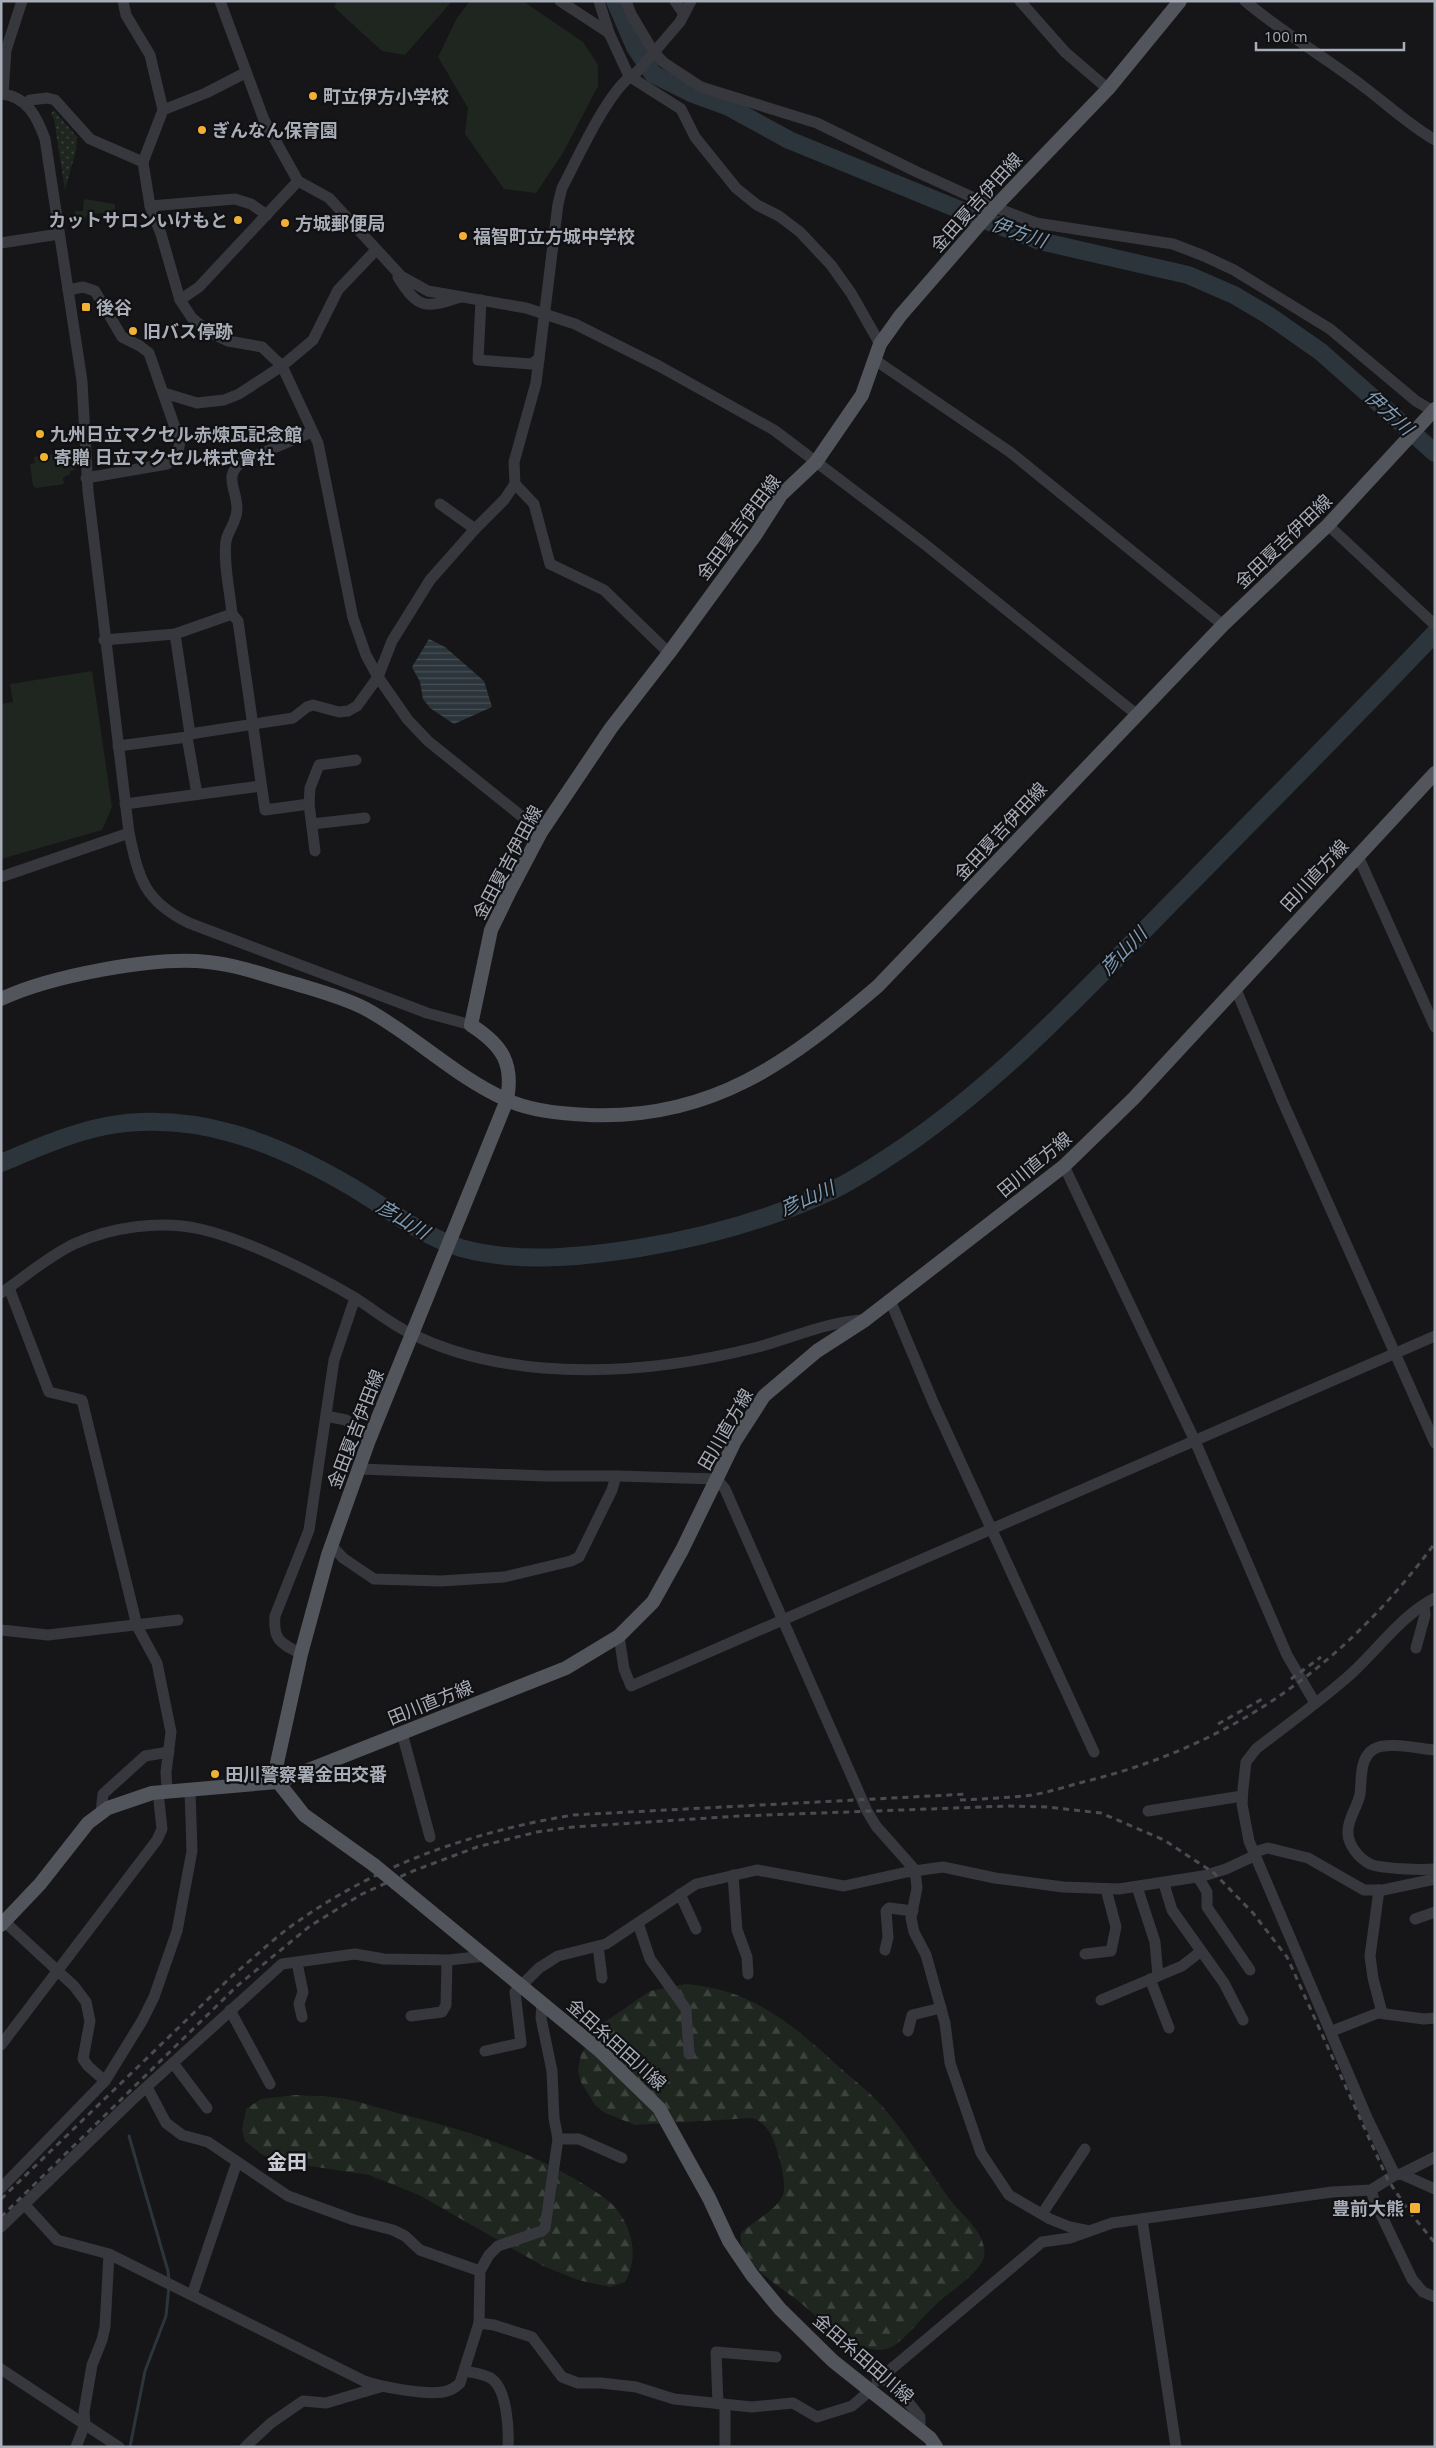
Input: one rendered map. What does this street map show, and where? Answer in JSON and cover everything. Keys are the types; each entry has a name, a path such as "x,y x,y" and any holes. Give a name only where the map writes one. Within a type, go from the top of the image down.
{"main road":[{"name":"金田夏吉伊田線","path":"278,1782 277,1763 302,1654 332,1546 370,1437 504,1106 510,1083 508,1066 500,1049 487,1035 471,1025 492,930 541,832 611,728 669,653 756,534 781,495 816,462 862,394 880,344 900,316 993,208 1108,89 1180,1"},
{"name":"金田夏吉伊田線","path":"1,999 78,975 141,965 206,962 234,966 339,997 362,1007 481,1086 504,1106 569,1114 608,1116 647,1114 705,1100 764,1073 821,1035 878,986 1223,625 1333,530 1396,452 1432,412"},
{"name":"田川直方線","path":"3,1923 40,1884 88,1823 108,1808 163,1792 278,1782 566,1668 619,1636 653,1602 735,1441 764,1396 817,1351 865,1320 1064,1166 1134,1098 1435,773"},
{"name":"金田糸田田川線","path":"278,1782 304,1815 374,1865 599,2050 659,2108 709,2198 730,2241 752,2275 780,2309 833,2361 920,2430 936,2447"}],"street":[{"path":"22,1 5,34 2,94 28,106 45,139 82,381 86,478 104,640 128,833 137,870 146,889 156,903 171,915 392,1000 471,1025"},
{"path":"123,1 126,16 150,55 163,110 143,162 150,206 161,234 180,300 192,318 208,332 228,341 262,347 282,366 318,443 353,618 366,655 378,677 408,720 428,741 541,832"},
{"path":"220,1 245,73 264,120 298,181 330,198 393,269 406,280 422,288 545,313 602,336 710,393 774,430 858,496 922,542 1136,714"},
{"path":"560,1 609,33"},
{"path":"599,1 609,33 633,74 681,109 695,137 736,188 757,205 780,216 825,259 851,293 880,344"},
{"path":"626,1 651,54 700,87 817,123 993,208 1036,223 1173,244 1204,256 1234,270 1330,329 1416,401 1432,412"},
{"path":"675,1 684,14"},
{"path":"118,746 293,718 307,706 339,712 348,711 357,706 378,677 392,641 430,580 474,529 504,500 515,484 514,462 536,383 558,204 562,188 614,92 651,54 684,14 691,1"},
{"path":"1020,1 1064,52 1108,89"},
{"path":"1246,1 1260,6 1364,86 1413,127 1435,140"},
{"path":"163,110 206,93 245,73"},
{"path":"28,106 30,100 47,98 54,100 90,139 143,162"},
{"path":"180,300 199,287 298,181"},
{"path":"150,206 235,199 252,204 267,215"},
{"path":"1,244 59,234"},
{"path":"164,393 197,403 224,400 239,394 282,366 313,340 338,290 376,250"},
{"path":"68,290 83,287 95,291 122,336 149,353 180,438 176,456 168,464 86,478"},
{"path":"481,300 478,360 531,364 539,359"},
{"path":"875,360 1010,452 1223,625"},
{"path":"309,804 265,810 238,621 232,614 225,550 237,508 231,475 233,468 243,461 312,432"},
{"path":"515,484 534,504 550,564 604,590 669,653"},
{"path":"440,504 474,529"},
{"path":"1333,530 1435,625"},
{"path":"104,640 175,634 232,614"},
{"path":"175,634 197,794"},
{"path":"315,851 309,804 310,788 319,765 356,760"},
{"path":"125,804 261,786"},
{"path":"312,824 365,818"},
{"path":"1,877 128,833"},
{"path":"1358,856 1435,1027"},
{"path":"1235,987 1282,1100 1435,1443"},
{"path":"1064,1166 1195,1441 1287,1655 1315,1703"},
{"path":"1,2045 157,1840 162,1829 163,1792 171,1732 157,1663 137,1626 82,1400 49,1392 5,1290 48,1259 75,1244 135,1227 169,1226 199,1229 224,1236 310,1272 355,1298 386,1320 487,1361 577,1370 646,1369 679,1364 757,1347 836,1324 865,1320"},
{"path":"302,1654 278,1640 274,1631 275,1616 309,1530 334,1360 355,1298"},
{"path":"890,1300 933,1402 1094,1752"},
{"path":"619,1636 624,1669 631,1686 1435,1336"},
{"path":"326,1416 346,1420 362,1434 370,1437"},
{"path":"360,1468 536,1476 717,1479 725,1489 785,1620 867,1811 876,1826 915,1870 916,1888 911,1918 914,1932 926,1955 945,2023 950,2063 981,2153 1009,2195 1070,2227 1089,2231"},
{"path":"332,1546 344,1558 374,1579 441,1581 504,1577 571,1561 579,1557 612,1490 616,1476"},
{"path":"1435,1598 1394,1631 1352,1673 1256,1749 1246,1762 1242,1796 1249,1841 1254,1856 1332,2031 1368,2120 1398,2175 1435,2189"},
{"path":"1416,1648 1425,1615 1424,1605"},
{"path":"1,1630 48,1635 178,1620"},
{"path":"402,1733 430,1837"},
{"path":"1435,1750 1385,1745 1374,1748 1367,1756 1362,1770 1359,1796 1347,1829 1349,1842 1359,1855 1370,1864 1421,1870 1435,1869"},
{"path":"102,1813 104,1794 145,1756 169,1752"},
{"path":"1,2188 67,2123 106,2081 146,2013 176,1931 192,1851 190,1790"},
{"path":"1148,1811 1242,1796"},
{"path":"485,2051 520,2043 515,1992 539,1968 558,1956 606,1944 680,1894 706,1880 756,1870 844,1886 915,1870 943,1867 1063,1887 1106,1889 1164,1884 1198,1877 1226,1869 1254,1856 1258,1851 1268,1848 1308,1858 1336,1873 1356,1888 1364,1890 1379,1890 1435,1879"},
{"path":"732,1875 737,1930 747,1957 748,1974"},
{"path":"1198,1877 1207,1892 1207,1908 1250,1970"},
{"path":"1164,1884 1172,1910 1200,1952 1224,1983 1243,2020"},
{"path":"1137,1887 1156,1942 1154,1977 1169,2028"},
{"path":"1085,1954 1111,1951 1116,1927 1106,1889"},
{"path":"1379,1890 1370,1956 1373,1978 1382,2013"},
{"path":"680,1894 696,1929"},
{"path":"885,1950 888,1936 886,1911 889,1908 913,1911"},
{"path":"1415,1919 1435,1912"},
{"path":"3,1923 74,1986 86,2002 90,2021 83,2059 88,2066 106,2081"},
{"path":"638,1923 650,1959 686,2009 689,2054"},
{"path":"598,1946 602,1978"},
{"path":"1101,2000 1182,1966 1200,1952"},
{"path":"1,2227 172,2063 282,1964 355,1954 384,1959 447,1960 485,1956"},
{"path":"411,2016 442,2012 446,2005 447,1960"},
{"path":"297,1962 303,1992 300,2004 302,2017"},
{"path":"24,2204 57,2240 109,2254 380,2387 441,2393 452,2389 460,2384 479,2323 480,2271 489,2255 498,2246 542,2232 545,2228 558,2139 554,2118 552,2071 541,2018 542,2003"},
{"path":"908,2031 912,2015 941,2008"},
{"path":"230,2010 270,2084"},
{"path":"1332,2031 1367,2016 1382,2013 1424,2019 1435,2018"},
{"path":"172,2063 207,2108"},
{"path":"147,2087 166,2123 182,2135 208,2142 288,2196 354,2220 393,2230 405,2236 420,2250 480,2271"},
{"path":"558,2139 579,2139 622,2158"},
{"path":"1042,2214 1085,2149"},
{"path":"920,2430 920,2418 904,2396 880,2378 1042,2242 1070,2238 1112,2223 1332,2192 1371,2190 1435,2156"},
{"path":"192,2295 237,2162"},
{"path":"1371,2190 1412,2279 1423,2292 1435,2297"},
{"path":"1142,2219 1176,2447"},
{"path":"76,2447 85,2424 84,2412 92,2365 105,2327 109,2254"},
{"path":"479,2323 494,2325 532,2337 562,2377 578,2383 602,2383 636,2387 674,2399 752,2407 793,2403 817,2418 852,2406 865,2394"},
{"path":"725,2447 716,2352 776,2357"},
{"path":"1,2369 119,2447"},
{"path":"465,2371 490,2378 499,2386 509,2426 508,2447"},
{"path":"245,2447 278,2418 303,2401 326,2402 380,2387"}],"green space":[{"path":"337,1 452,1 405,55 382,51 334,7"},
{"path":"470,1 523,1 583,42 598,65 598,86 563,153 536,193 504,189 465,134 468,108 438,57 457,18"},
{"path":"54,110 77,137 76,150 65,190 54,119 51,114"},
{"path":"84,199 115,204 115,212 89,214 80,223 74,222 75,211 83,211"},
{"path":"74,451 75,470 70,471 70,474 63,478 64,484 36,488 33,486 30,464 35,463 34,457"},
{"path":"92,671 112,807 102,830 1,859 1,704 13,702 10,684"},
{"path":"686,1984 710,1987 751,2001 805,2037 866,2090 890,2115 948,2197 978,2232 984,2248 984,2257 978,2268 936,2304 905,2337 893,2346 882,2350 869,2349 842,2336 769,2279 751,2262 745,2253 741,2243 741,2233 769,2212 782,2197 784,2191 779,2156 770,2133 763,2124 753,2118 635,2125 603,2112 595,2105 581,2082 578,2070 581,2054 602,2024 650,1991"},
{"path":"296,2095 346,2099 449,2127 519,2151 564,2173 607,2200 615,2207 623,2219 631,2237 633,2255 632,2264 625,2282 610,2287 578,2280 543,2266 419,2195 369,2175 277,2161 261,2154 245,2141 242,2130 246,2109 261,2099"}],"shaded area":[{"path":"429,639 445,647 484,681 492,707 454,724 430,708 423,699 420,682 412,667"}],"waterway":[{"name":"伊方川","path":"615,1 635,47 653,74 691,93 729,107 789,140 992,223 1040,241 1188,275 1234,295 1268,315 1321,352 1435,453"},
{"name":"彦山川","path":"1,1163 66,1137 106,1126 139,1122 171,1122 202,1126 263,1143 293,1156 322,1170 418,1229 446,1243 483,1253 505,1256 573,1256 639,1248 689,1238 764,1218 835,1189 872,1168 947,1116 984,1085 1089,987 1435,633"},
{"path":"129,2136 169,2280"},
{"path":"130,2447 145,2371 166,2316 169,2286"}],"railway":[{"path":"960,1800 1024,1796 1061,1788 1137,1766 1188,1747 1236,1723 1281,1695 1323,1663 1363,1627 1400,1587 1435,1543"},
{"path":"1291,1679 1321,1657"},
{"path":"1218,1724 1264,1698"},
{"path":"1,2199 232,1976 290,1927 322,1905 356,1886 425,1854 498,1831 573,1815 968,1794"},
{"path":"1,2217 237,1986 310,1926 362,1894 413,1871 477,1847 537,1832 573,1827 739,1816 1009,1806 1047,1807 1101,1813 1164,1840 1214,1873 1253,1913 1287,1957 1388,2180 1408,2210 1435,2243"}],"place":[{"name":"町立伊方小学校","path":"313,96"},
{"name":"ぎんなん保育園","path":"202,130"},
{"name":"カットサロンいけもと","path":"238,220"},
{"name":"方城郵便局","path":"285,223"},
{"name":"福智町立方城中学校","path":"463,236"},
{"name":"後谷","path":"86,307"},
{"name":"旧バス停跡","path":"133,331"},
{"name":"九州日立マクセル赤煉瓦記念館","path":"40,434"},
{"name":"寄贈 日立マクセル株式會社","path":"44,457"},
{"name":"田川警察署金田交番","path":"215,1774"},
{"name":"豊前大熊","path":"1415,2208"}],"district":[{"name":"金田","path":"287,2161"}]}
